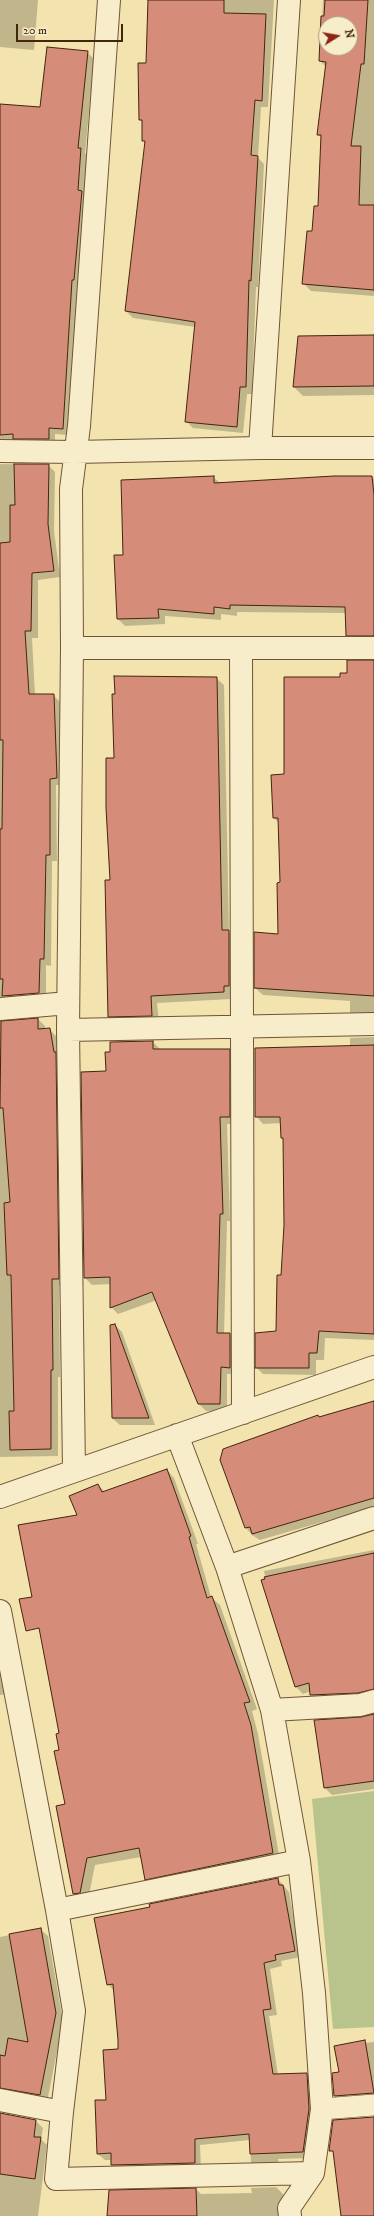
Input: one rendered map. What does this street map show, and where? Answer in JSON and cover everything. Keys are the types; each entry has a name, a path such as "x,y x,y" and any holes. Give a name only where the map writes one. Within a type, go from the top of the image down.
{"street":[{"path":"74,1470 68,1030 72,648 70,489 79,426 110,0"},
{"path":"260,448 289,0"},
{"path":"0,451 75,452 260,448 374,448"},
{"path":"72,648 374,648"},
{"path":"241,648 243,1413"},
{"path":"0,1009 68,1003"},
{"path":"68,1030 374,1024"},
{"path":"0,1497 74,1470 374,1367"},
{"path":"177,1435 227,1568 272,1710 299,1861 314,1993 322,2110 314,2173 289,2208 290,2216"},
{"path":"227,1568 374,1518"},
{"path":"0,1611 57,1910 74,2011 62,2112 56,2180 314,2173"},
{"path":"272,1710 360,1705 374,1701"},
{"path":"57,1910 299,1861"},
{"path":"0,2100 62,2112"}],"lane":[{"path":"322,2110 374,2105"}],"green space":[{"path":"374,1791 374,2027 333,2029 312,1799"}],"building":[{"path":"148,0 224,0 224,13 266,14 262,101 255,100 251,155 258,156 251,281 249,280 246,387 240,387 237,427 185,422 195,322 125,311 145,141 142,141 142,120 139,120 138,63 146,63"},
{"path":"325,0 368,0 364,64 361,64 351,146 361,146 359,205 374,205 374,290 302,284 307,231 312,231 314,206 318,206 321,135 317,135 326,62 319,61 319,56 358,56 358,16 324,16"},
{"path":"47,47 88,51 78,148 81,148 78,190 82,191 74,280 72,280 63,429 49,428 49,439 13,439 13,434 0,435 0,104 40,107"},
{"path":"374,335 374,386 293,387 298,336"},
{"path":"14,464 49,464 48,524 54,571 32,573 31,631 25,631 29,694 54,694 57,778 50,779 50,855 46,855 44,959 40,959 39,993 2,996 3,979 0,979 0,829 2,829 3,740 0,740 0,543 10,542 10,505 15,505"},
{"path":"214,476 214,483 334,476 372,476 374,495 374,636 346,636 345,607 230,605 230,609 214,607 214,614 158,609 159,618 117,619 114,555 123,555 121,480"},
{"path":"347,660 374,660 374,996 254,988 254,932 278,934 277,883 280,882 278,818 273,818 271,775 284,774 284,677 340,677 340,673 347,673"},
{"path":"114,676 217,677 222,930 229,930 229,986 224,986 224,992 151,996 152,1016 108,1017 105,880 110,880 106,808 106,758 114,758 112,694 115,694"},
{"path":"38,1018 38,1029 50,1028 54,1052 56,1052 59,1279 52,1279 53,1370 51,1370 51,1449 10,1450 9,1411 14,1411 11,1275 7,1275 4,1203 10,1202 3,1108 0,1108 1,1021"},
{"path":"153,1041 153,1049 230,1049 230,1117 220,1117 223,1214 220,1214 217,1333 230,1333 230,1368 221,1367 220,1404 198,1404 152,1292 110,1308 110,1277 84,1278 81,1072 106,1071 105,1052 110,1052 110,1042"},
{"path":"374,1045 374,1334 319,1331 317,1353 309,1353 309,1368 255,1368 255,1333 276,1331 277,1275 281,1275 284,1225 283,1138 281,1138 280,1117 255,1117 255,1048"},
{"path":"115,1324 149,1418 112,1418 110,1325"},
{"path":"374,1401 374,1498 252,1534 250,1527 245,1528 220,1460 223,1449 318,1415 319,1417"},
{"path":"167,1469 191,1536 189,1537 207,1598 212,1596 250,1702 244,1703 251,1725 273,1853 145,1880 139,1848 87,1858 80,1893 73,1894 56,1806 65,1804 54,1751 59,1750 56,1734 59,1733 39,1628 26,1631 19,1599 32,1597 18,1525 77,1515 69,1496 98,1484 102,1492"},
{"path":"374,1553 374,1689 358,1693 310,1695 309,1683 295,1687 261,1580 265,1579 264,1577"},
{"path":"374,1714 374,1781 324,1788 314,1720 361,1717"},
{"path":"278,1878 279,1885 283,1885 295,1951 275,1955 276,1960 264,1963 271,2009 263,2010 273,2074 307,2073 309,2109 303,2152 250,2154 249,2134 195,2139 195,2163 111,2165 111,2153 97,2154 95,2100 106,2100 103,2050 118,2049 118,2040 113,1984 107,1985 94,1918 150,1907 149,1904"},
{"path":"41,1928 56,2013 40,2095 0,2088 0,2055 5,2056 8,2038 28,2042 9,1934"},
{"path":"365,2040 374,2093 334,2096 332,2073 339,2072 334,2046"},
{"path":"0,2113 36,2120 34,2137 41,2137 35,2179 0,2174"},
{"path":"374,2117 374,2216 341,2216 333,2151 329,2151 333,2120"},
{"path":"196,2188 197,2216 107,2216 109,2190"}]}
